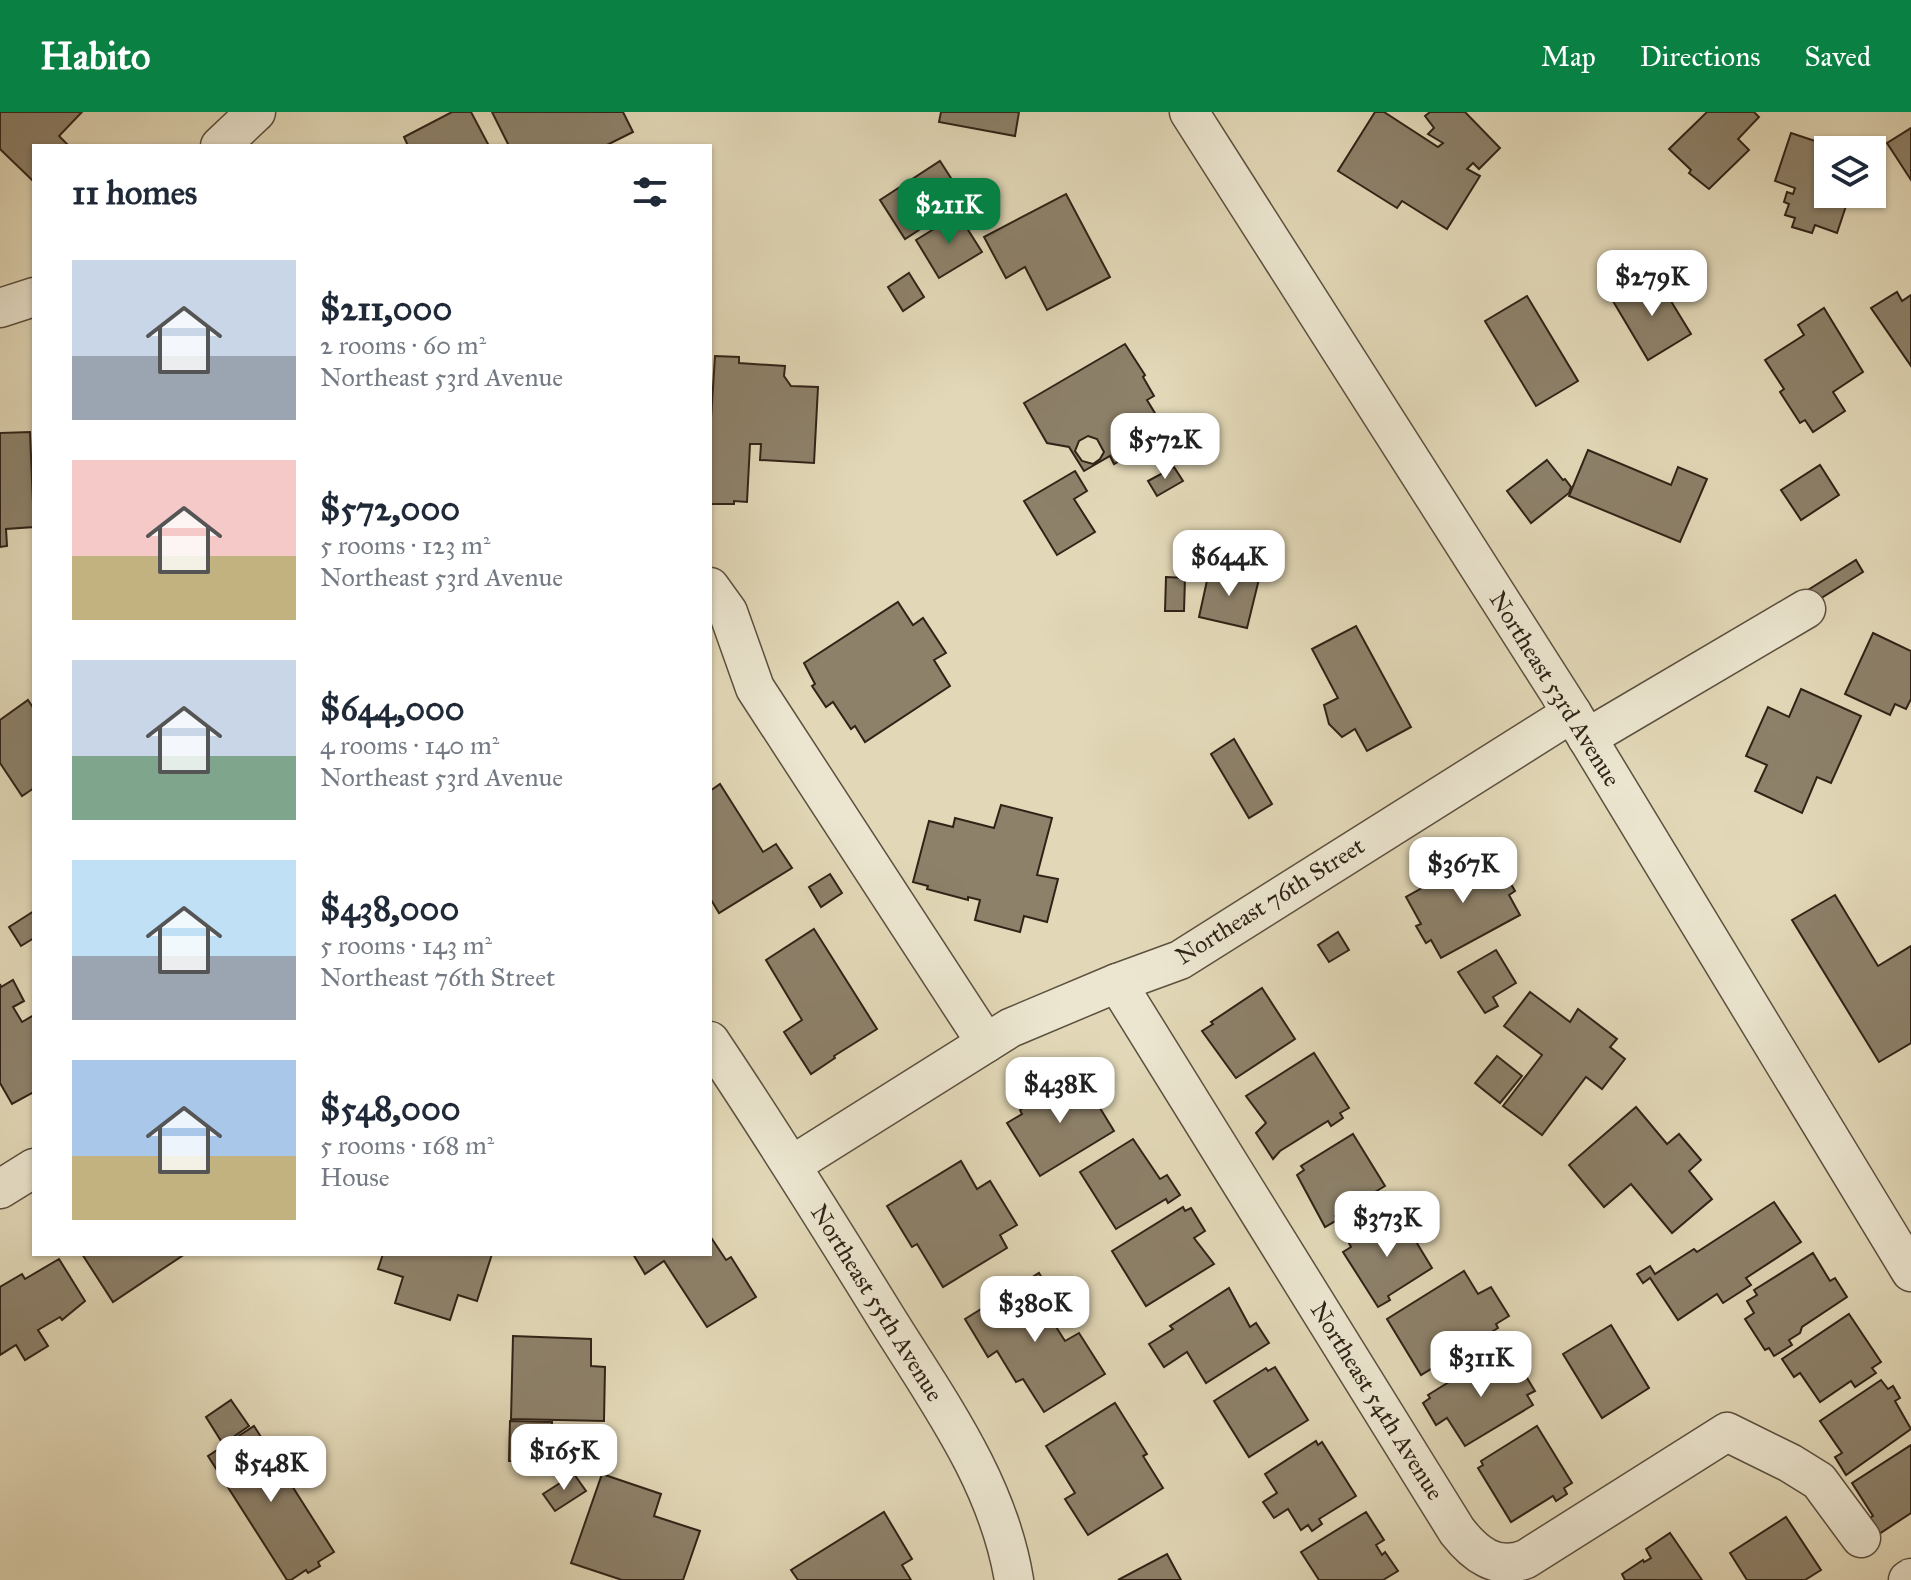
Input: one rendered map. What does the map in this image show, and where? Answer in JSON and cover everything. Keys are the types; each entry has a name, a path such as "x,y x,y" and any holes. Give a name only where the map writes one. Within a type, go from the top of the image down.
{"street":[{"path":"222,144 256,112"},
{"name":"Northeast 53rd Avenue","path":"1189,112 1579,725 1911,1272"},
{"path":"0,308 32,298"},
{"path":"712,590 728,612 755,688 986,1043"},
{"name":"Northeast 76th Street","path":"792,1165 1010,1028 1180,960 1579,725 1806,609"},
{"name":"Northeast 54th Avenue","path":"1117,983 1457,1531 1474,1552 1503,1570"},
{"name":"Northeast 55th Avenue","path":"712,1044 792,1165 976,1463 1010,1552 1014,1580"},
{"path":"0,1189 32,1169"},
{"path":"1503,1570 1526,1559 1727,1432 1819,1481 1861,1538"}],"building":[{"path":"0,112 82,112 59,136 67,144 32,144 32,180 0,149"},
{"path":"452,112 471,112 488,144 407,144 404,137"},
{"path":"492,112 623,112 633,132 609,144 508,144"},
{"path":"941,112 1019,112 1015,136 939,122"},
{"path":"1375,112 1384,112 1438,147 1443,143 1428,134 1434,128 1425,116 1430,112 1465,112 1500,148 1479,169 1473,163 1467,169 1480,176 1447,229 1402,201 1397,208 1338,171"},
{"path":"1707,112 1754,112 1759,117 1738,139 1749,150 1709,189 1689,173 1691,170 1669,149"},
{"path":"1911,128 1911,180 1887,143"},
{"path":"1791,133 1814,141 1814,208 1845,208 1837,233 1815,225 1812,233 1792,227 1795,218 1785,215 1789,204 1784,202 1787,192 1793,194 1795,188 1775,181"},
{"path":"940,161 965,200 905,239 880,200"},
{"path":"1066,194 1110,277 1047,310 1025,267 1006,278 984,237"},
{"path":"958,214 982,252 939,278 916,240"},
{"path":"909,273 924,297 903,311 888,287"},
{"path":"1655,275 1691,334 1648,360 1613,301"},
{"path":"1897,292 1902,301 1911,295 1911,366 1871,308"},
{"path":"1527,296 1578,381 1536,406 1485,321"},
{"path":"1824,308 1863,372 1833,392 1845,411 1813,432 1805,420 1800,423 1780,392 1784,389 1765,360 1804,335 1798,325"},
{"path":"1125,344 1145,375 1143,377 1154,396 1147,400 1167,433 1114,464 1110,456 1084,471 1069,447 1047,443 1024,403","holes":["1088,436 1097,439 1104,452 1100,459 1093,464 1082,461 1075,451 1079,441"]},
{"path":"715,356 739,357 739,363 785,366 784,376 791,386 818,387 814,463 760,460 761,444 750,444 747,502 712,504"},
{"path":"30,432 32,527 6,529 7,546 0,547 0,433"},
{"path":"1588,450 1671,485 1678,467 1707,479 1680,542 1569,496"},
{"path":"1547,460 1571,487 1569,493 1531,523 1507,491"},
{"path":"1820,465 1839,495 1801,520 1781,490"},
{"path":"1174,467 1183,481 1157,496 1148,481"},
{"path":"1075,471 1087,491 1074,499 1095,532 1057,555 1024,501"},
{"path":"1856,560 1863,572 1810,605 1803,593"},
{"path":"1210,567 1259,579 1247,628 1199,617"},
{"path":"1166,577 1185,578 1184,611 1165,611"},
{"path":"898,602 913,625 923,618 946,653 934,660 950,686 865,742 855,726 851,729 833,702 826,707 812,686 815,684 804,663"},
{"path":"1356,626 1411,727 1367,751 1355,729 1342,737 1329,724 1324,705 1338,698 1312,649"},
{"path":"1873,633 1911,651 1911,699 1906,709 1895,704 1890,715 1845,694"},
{"path":"1801,689 1861,716 1831,783 1817,777 1802,813 1755,791 1767,765 1746,756 1768,707 1789,717"},
{"path":"28,700 32,706 32,789 22,796 0,763 0,720"},
{"path":"1234,739 1272,804 1249,818 1211,754"},
{"path":"720,784 763,852 776,844 792,868 719,913 712,901 712,790"},
{"path":"1001,805 1052,818 1037,875 1058,879 1047,922 1024,916 1020,932 975,920 980,900 968,897 968,900 927,889 928,886 913,882 929,821 953,827 955,818 994,828"},
{"path":"1488,852 1504,881 1508,879 1515,891 1509,895 1520,915 1441,958 1431,940 1426,943 1416,926 1421,924 1406,897 1438,879 1435,874 1446,867 1449,873"},
{"path":"830,874 842,893 821,907 809,887"},
{"path":"1835,895 1878,966 1911,946 1911,1043 1879,1062 1792,920"},
{"path":"32,912 32,939 21,946 9,927"},
{"path":"814,929 877,1029 811,1074 784,1032 802,1020 766,960"},
{"path":"1338,932 1349,950 1329,962 1318,945"},
{"path":"1496,950 1516,983 1493,997 1498,1006 1485,1013 1458,972"},
{"path":"13,980 24,1001 13,1007 22,1022 32,1016 32,1093 12,1104 0,1083 0,984 1,987"},
{"path":"1262,988 1295,1039 1236,1078 1202,1031"},
{"path":"1530,992 1570,1022 1578,1009 1617,1039 1610,1047 1625,1059 1602,1089 1586,1077 1542,1135 1503,1106 1542,1055 1504,1026"},
{"path":"1314,1053 1349,1108 1340,1113 1343,1118 1331,1126 1328,1121 1280,1151 1273,1159 1256,1133 1266,1123 1246,1096"},
{"path":"1497,1056 1522,1076 1500,1103 1475,1083"},
{"path":"1072,1077 1074,1081 1081,1077 1114,1131 1040,1176 1007,1123 1022,1114 1020,1110"},
{"path":"1636,1107 1667,1144 1679,1134 1701,1160 1689,1171 1712,1199 1672,1233 1631,1184 1604,1207 1569,1165"},
{"path":"1353,1134 1385,1186 1335,1216 1337,1220 1325,1227 1297,1175 1304,1170 1301,1166"},
{"path":"1133,1139 1160,1179 1167,1175 1180,1195 1168,1203 1166,1199 1116,1229 1080,1172"},
{"path":"961,1161 977,1189 990,1181 1017,1225 1000,1235 1007,1248 943,1287 917,1244 912,1247 887,1206"},
{"path":"1774,1202 1801,1242 1746,1278 1751,1285 1723,1303 1717,1294 1678,1320 1650,1278 1643,1283 1637,1274 1650,1266 1655,1274 1694,1249 1697,1252"},
{"path":"1183,1207 1185,1211 1191,1208 1205,1231 1194,1238 1214,1264 1146,1306 1112,1251"},
{"path":"1398,1212 1432,1268 1388,1296 1390,1300 1378,1307 1343,1252 1351,1247 1349,1243"},
{"path":"712,1239 726,1260 731,1257 756,1297 707,1327 664,1261 645,1274 634,1256 712,1256"},
{"path":"1813,1253 1830,1281 1835,1278 1847,1297 1802,1327 1800,1333 1789,1340 1792,1345 1774,1356 1769,1348 1765,1350 1745,1319 1754,1313 1747,1301 1757,1295 1754,1290"},
{"path":"83,1256 182,1256 113,1302"},
{"path":"382,1256 491,1256 477,1301 458,1295 450,1320 395,1303 403,1277 378,1269"},
{"path":"59,1259 85,1301 62,1320 60,1317 38,1330 48,1346 25,1360 16,1345 0,1355 0,1287 22,1274 25,1279"},
{"path":"1464,1271 1478,1294 1491,1287 1509,1316 1496,1324 1498,1328 1421,1375 1387,1319"},
{"path":"1039,1273 1058,1304 1046,1311 1065,1341 1079,1333 1105,1374 1044,1412 1023,1379 1016,1382 997,1351 988,1357 965,1319"},
{"path":"1229,1288 1250,1327 1256,1323 1269,1343 1206,1383 1187,1352 1164,1367 1149,1344 1173,1329 1170,1326"},
{"path":"1849,1314 1881,1362 1872,1368 1876,1373 1855,1387 1851,1381 1820,1402 1800,1373 1794,1377 1782,1359"},
{"path":"1611,1325 1649,1388 1602,1418 1563,1354"},
{"path":"513,1336 591,1339 591,1366 605,1367 604,1421 511,1419"},
{"path":"1499,1351 1516,1378 1524,1373 1535,1391 1527,1395 1533,1405 1465,1446 1447,1418 1436,1425 1423,1403 1430,1398 1428,1395"},
{"path":"1275,1367 1308,1420 1249,1457 1214,1401 1266,1368 1268,1371"},
{"path":"1881,1380 1888,1389 1893,1386 1900,1398 1895,1401 1911,1429 1846,1475 1835,1457 1842,1453 1820,1421"},
{"path":"231,1400 249,1426 223,1444 206,1417"},
{"path":"1115,1403 1147,1454 1143,1456 1163,1488 1088,1535 1065,1499 1075,1493 1046,1446"},
{"path":"510,1421 552,1422 551,1462 509,1461"},
{"path":"254,1426 334,1552 318,1562 320,1566 308,1573 306,1570 291,1580 287,1580 208,1456"},
{"path":"1537,1426 1572,1483 1564,1488 1567,1494 1556,1501 1553,1496 1511,1522 1478,1468 1483,1465 1481,1461"},
{"path":"1316,1441 1318,1445 1322,1442 1356,1496 1319,1519 1322,1524 1312,1531 1308,1525 1301,1530 1288,1509 1274,1518 1263,1502 1277,1493 1265,1474"},
{"path":"1911,1445 1911,1513 1876,1536 1866,1520 1873,1516 1852,1483"},
{"path":"574,1474 586,1491 555,1511 543,1494"},
{"path":"602,1474 661,1494 654,1516 700,1531 683,1580 622,1580 571,1563"},
{"path":"884,1512 912,1559 902,1565 911,1580 798,1580 791,1570"},
{"path":"1366,1512 1384,1540 1376,1545 1398,1571 1383,1580 1319,1580 1301,1552"},
{"path":"1786,1517 1821,1570 1805,1580 1747,1580 1730,1553"},
{"path":"1670,1533 1702,1580 1625,1580 1622,1574 1651,1558 1646,1549"},
{"path":"1167,1554 1181,1580 1118,1580"}]}
